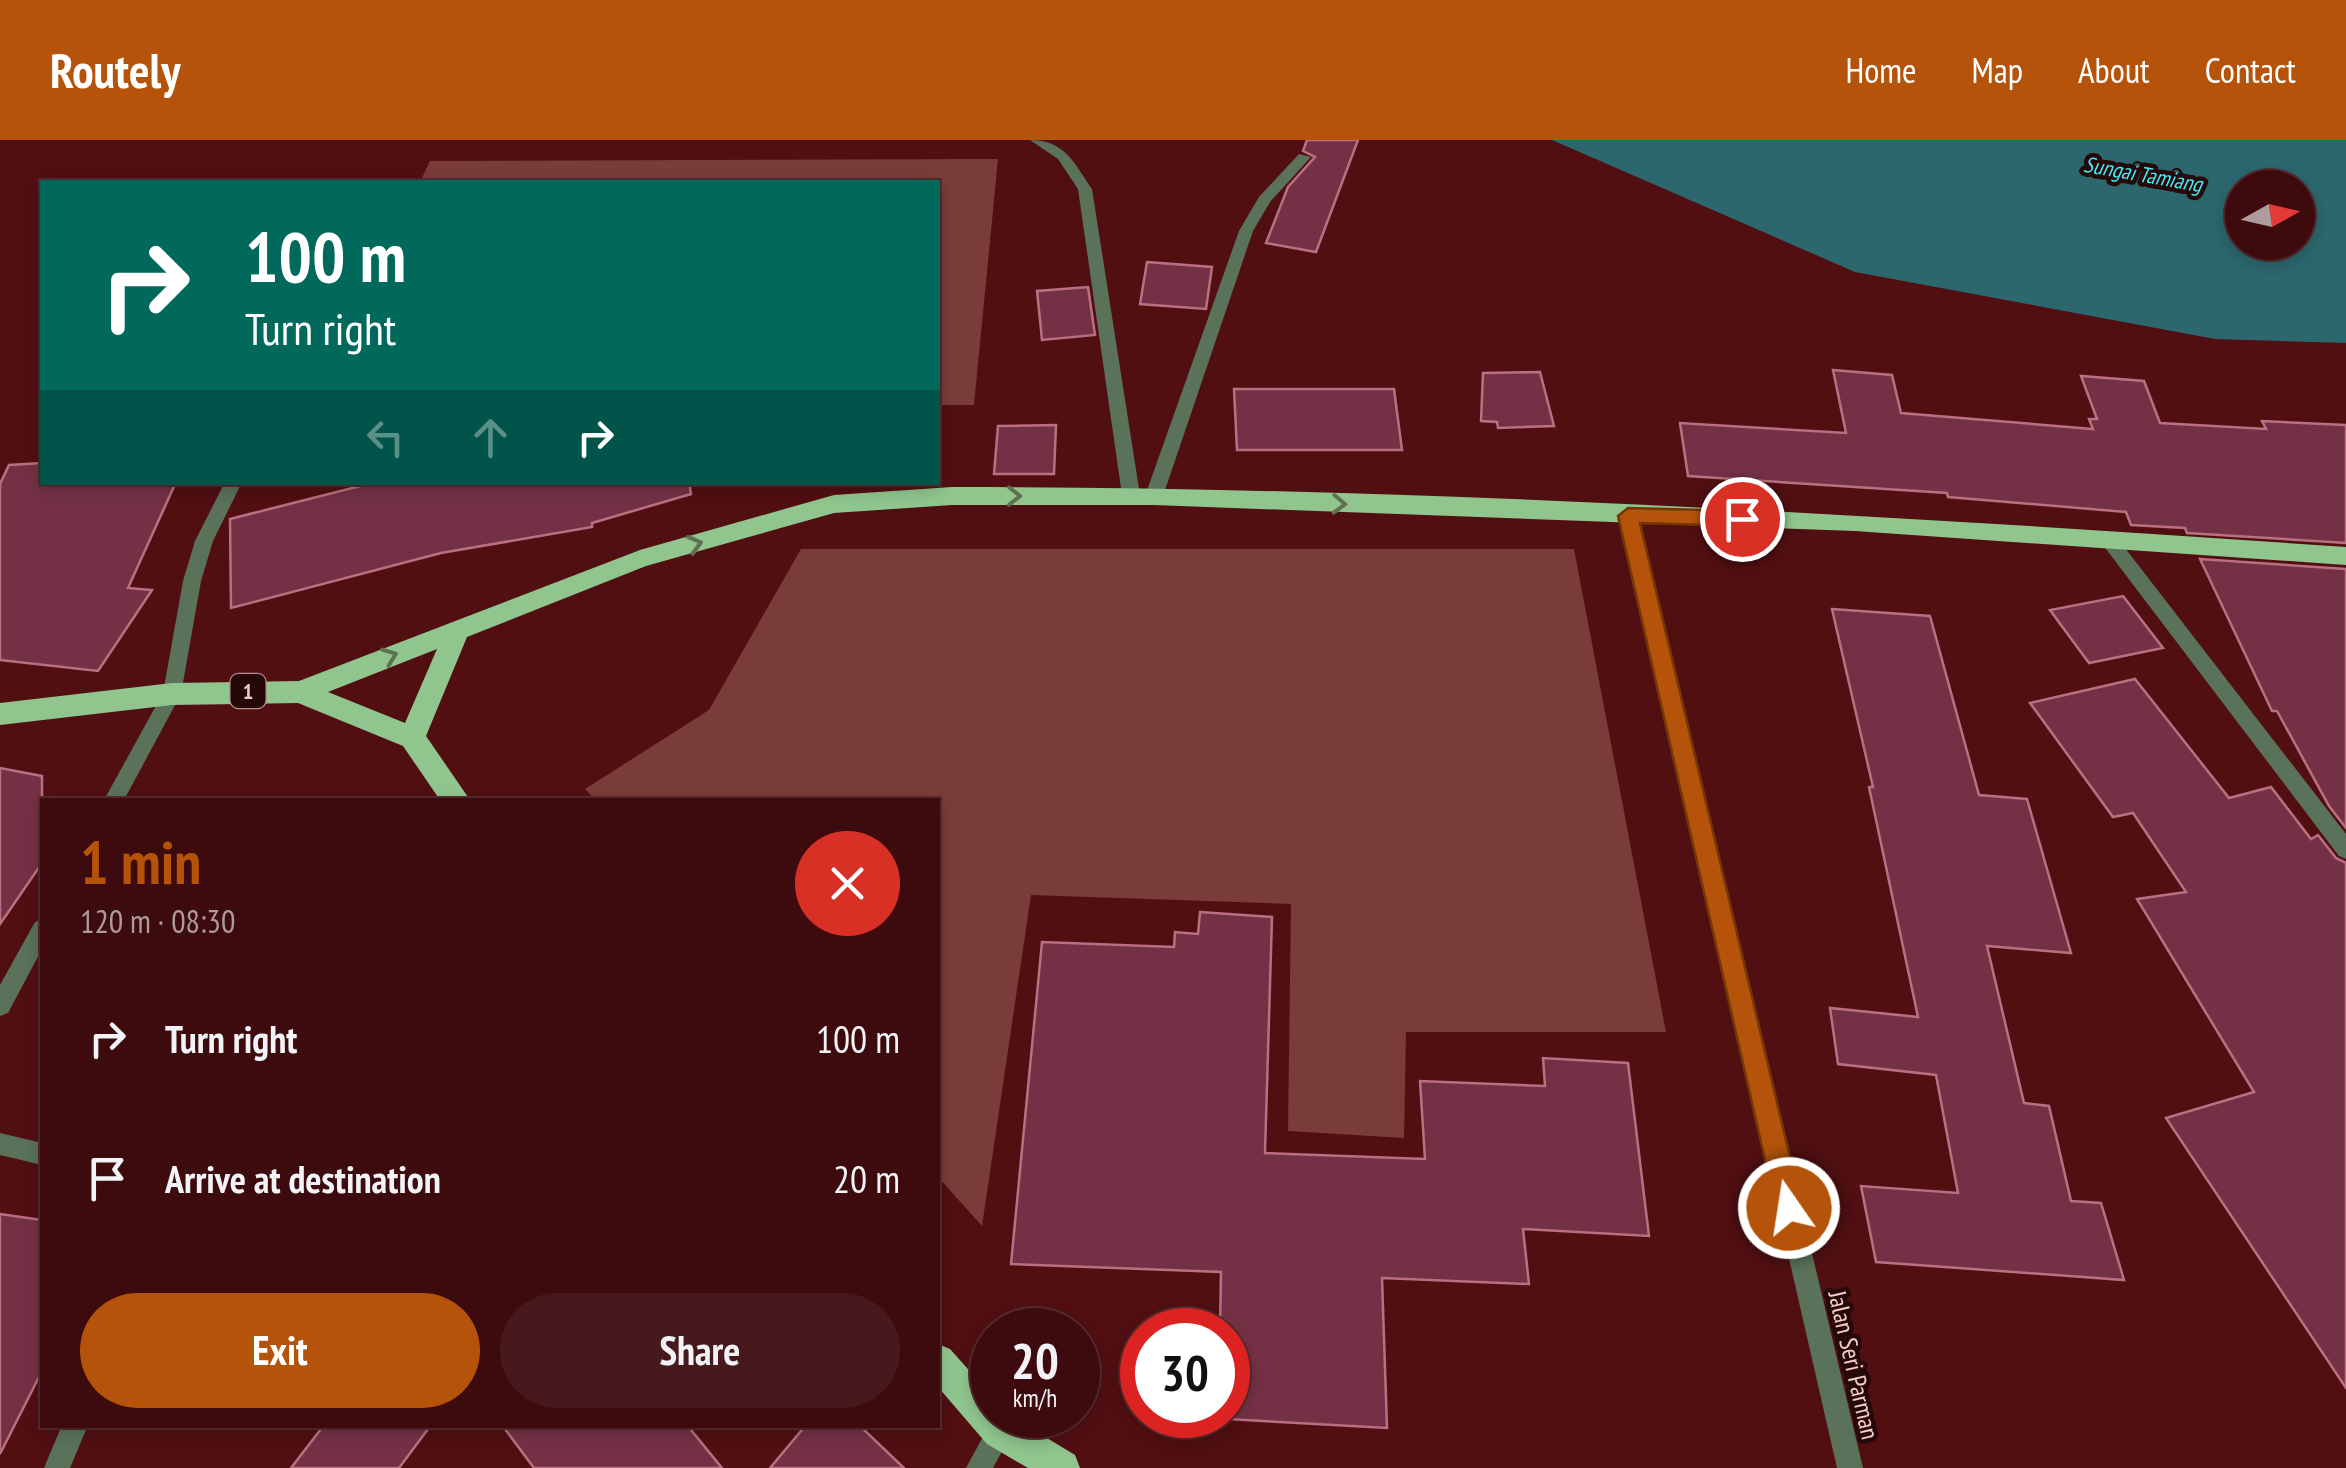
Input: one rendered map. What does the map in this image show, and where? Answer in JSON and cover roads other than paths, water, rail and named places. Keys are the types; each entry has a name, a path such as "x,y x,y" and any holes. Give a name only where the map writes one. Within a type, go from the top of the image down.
{"highway":[{"path":"300,692 640,559 834,504 952,496 1143,496 1855,522 2346,556"},
{"path":"455,798 412,738 458,629"},
{"name":"1","path":"0,714 172,694 300,692 412,738"},
{"path":"940,1363 970,1397"},
{"path":"1012,1438 1062,1468"}],"street":[{"path":"1037,140 1064,156 1086,189 1143,496"},
{"path":"1143,496 1246,231 1264,200 1304,157"},
{"path":"115,798 172,694 192,581 204,541 232,485"},
{"name":"Jalan Seri Parman","path":"1628,516 1850,1468"},
{"path":"2108,540 2346,850"},
{"path":"0,1006 40,933"},
{"path":"0,1144 40,1154"},
{"path":"57,1468 73,1428"},
{"path":"978,1468 996,1438"}],"water":[{"name":"Sungai Tamiang","path":"1552,140 2346,140 2346,343 2215,339 1855,272"}]}
